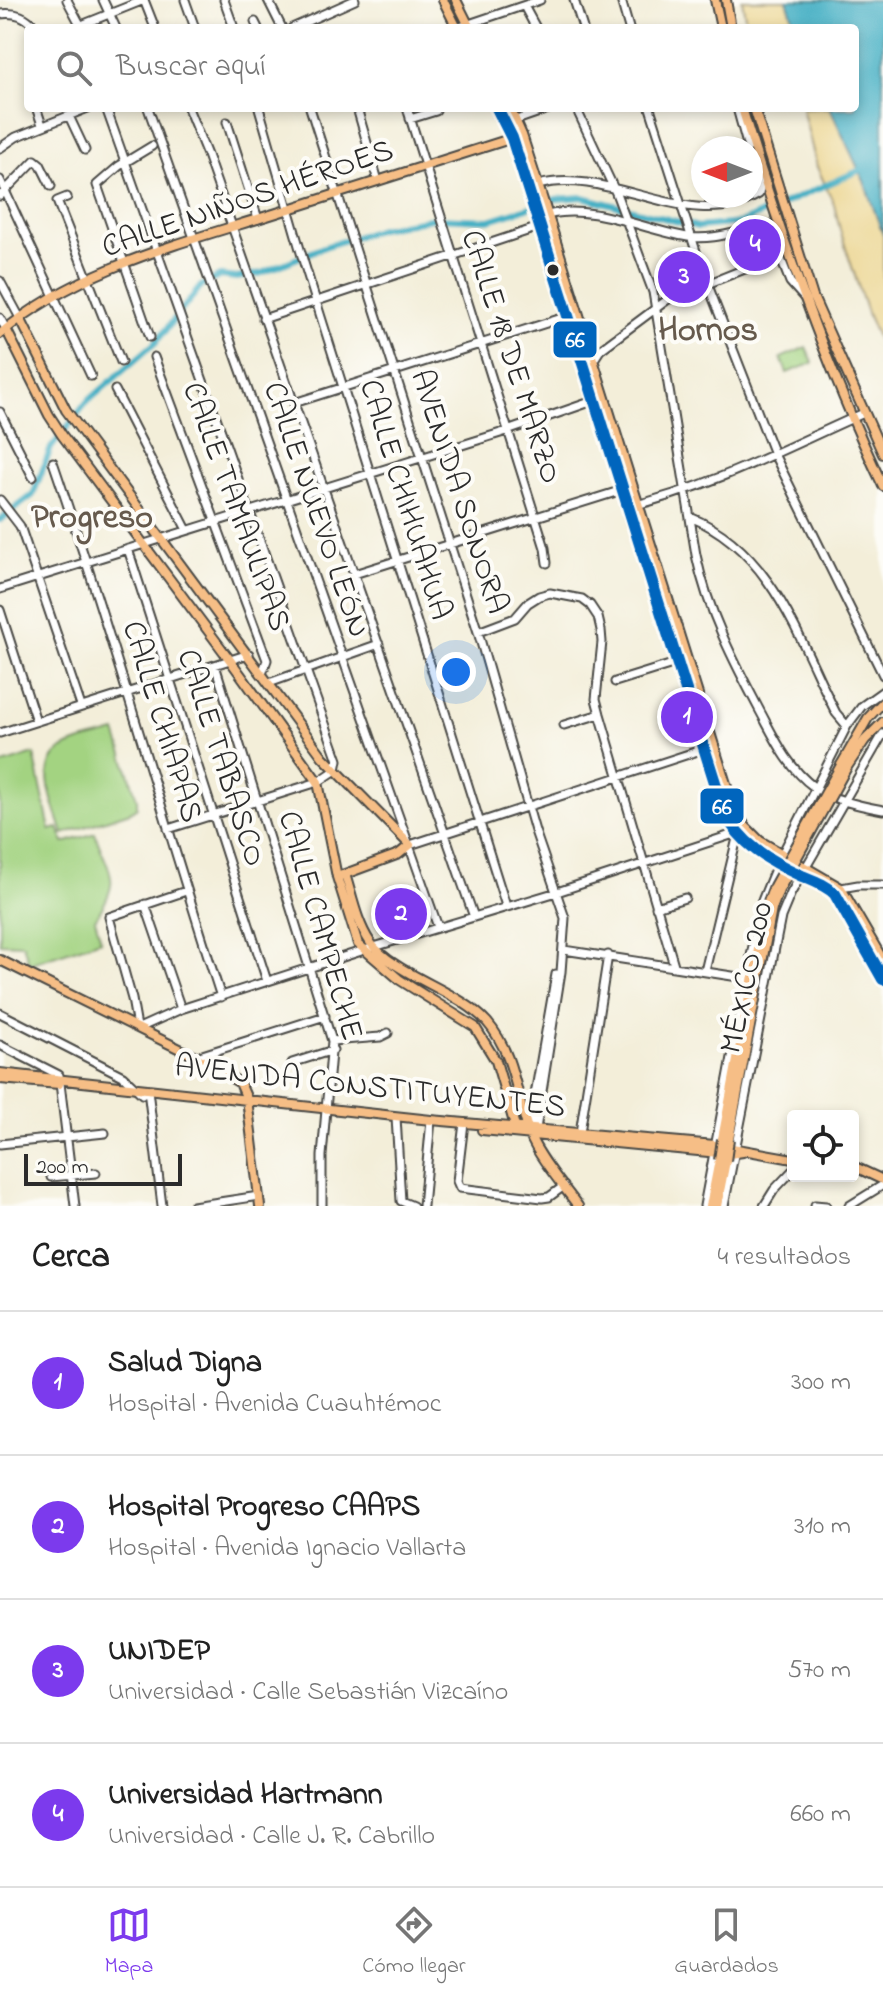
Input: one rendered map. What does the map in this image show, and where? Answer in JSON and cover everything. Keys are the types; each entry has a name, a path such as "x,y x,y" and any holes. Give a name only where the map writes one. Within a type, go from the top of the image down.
{"main road":[{"path":"443,0 455,24"},
{"path":"456,0 469,24"},
{"path":"715,0 720,24"},
{"path":"726,0 730,24"},
{"path":"499,112 517,137 538,185 604,393 627,489"},
{"path":"512,112 531,199 594,402 633,506 733,806 752,834 835,894 883,979"},
{"path":"741,112 764,194 781,218 883,454"},
{"path":"755,112 778,192 781,218 806,300 851,418 883,486"},
{"name":"CALLE NIÑOS HÉROES","path":"3,332 55,296 158,250 517,137"},
{"path":"20,318 65,408 79,428 323,757 410,845 399,854 341,875"},
{"path":"3,332 64,439 318,782 354,937 363,950 400,980 475,1027 496,1061 516,1130"},
{"path":"51,418 65,408"},
{"path":"64,439 79,428"},
{"path":"633,506 676,663 724,811 738,834 755,850 777,864 841,888 883,960"},
{"path":"844,766 868,718 883,702"},
{"path":"844,766 883,722"},
{"name":"MÉXICO 200","path":"721,1149 774,886 844,766"},
{"path":"341,875 360,923 374,947 484,1019 500,1040 508,1056 536,1146 578,1206"},
{"path":"0,960 138,1027 240,1083 245,1099 257,1201"},
{"path":"475,1027 484,1019"},
{"name":"AVENIDA CONSTITUYENTES","path":"0,1076 245,1099 431,1123 721,1149 787,1158"},
{"path":"509,1101 521,1097"},
{"path":"721,1149 724,1205"},
{"path":"710,1206 721,1149"},
{"path":"859,1169 881,1178"}],"street":[{"path":"67,0 78,24"},
{"path":"103,0 114,24"},
{"path":"185,0 194,24"},
{"path":"224,0 233,24"},
{"path":"268,0 280,24"},
{"path":"301,24 355,0"},
{"path":"475,24 540,0"},
{"path":"574,0 582,24"},
{"path":"621,0 628,24"},
{"path":"86,24 140,1 153,24"},
{"path":"524,6 534,24"},
{"path":"0,14 18,13 32,24"},
{"path":"38,112 42,125"},
{"path":"0,148 42,125 78,112"},
{"path":"107,112 338,760 336,770 318,782 168,829"},
{"name":"CALLE NUEVO LEÓN","path":"149,112 438,927"},
{"path":"189,112 474,917"},
{"name":"CALLE CHIHUAHUA","path":"260,112 304,263 506,906"},
{"name":"AVENIDA SONORA","path":"311,112 478,632 535,831 565,918 563,953 557,970 533,1132"},
{"path":"358,112 378,181"},
{"name":"CALLE 18 DE MARZO","path":"408,112 547,563"},
{"path":"410,119 433,112"},
{"path":"505,124 539,112"},
{"path":"578,112 627,220 656,306 701,578 733,662 789,762 816,789 883,810"},
{"path":"651,112 690,236 774,454 883,675"},
{"path":"741,112 746,136"},
{"path":"69,116 85,150"},
{"path":"227,122 258,219"},
{"path":"150,337 97,185 125,162 152,146"},
{"path":"3,194 35,160 51,186"},
{"path":"0,180 3,194 55,296 91,376"},
{"path":"538,185 576,181 680,207 716,206 764,194"},
{"path":"67,197 57,201 121,362"},
{"path":"547,213 583,212 690,236 724,236 768,226 790,282 806,300"},
{"path":"263,319 539,227"},
{"path":"593,361 600,350 656,306 780,255"},
{"path":"0,281 20,318"},
{"path":"294,403 578,313"},
{"path":"0,318 3,332"},
{"name":"CALLE TAMAULIPAS","path":"154,357 267,660 262,674"},
{"path":"115,390 187,530"},
{"path":"0,589 507,431 594,402 604,393"},
{"path":"0,412 33,477"},
{"path":"633,506 774,454 864,413"},
{"name":"CALLE CHIAPAS","path":"53,462 88,561 186,891 221,997"},
{"path":"354,574 627,489"},
{"path":"0,500 16,521 39,577 81,706"},
{"path":"690,517 730,539 762,571 836,713 847,726"},
{"name":"CALLE TABASCO","path":"128,549 267,981"},
{"path":"478,632 515,618 528,603 550,593 582,599 598,617 602,642 597,685 600,714 674,965"},
{"path":"0,610 36,721"},
{"path":"269,683 379,644"},
{"path":"0,733 249,654"},
{"path":"615,682 676,663"},
{"name":"CALLE CAMPECHE","path":"215,665 332,1045 322,1156 322,1206"},
{"name":"MÉXICO 200","path":"721,1149 745,978 761,903 777,864 847,726 862,706 883,691"},
{"path":"564,725 600,714"},
{"name":"MÉXICO 200","path":"724,1205 739,1151 781,917 791,893 883,734"},
{"path":"410,845 704,749"},
{"path":"186,891 112,915 109,922 125,970 138,1027 181,1009 363,950 738,834"},
{"path":"705,971 738,834"},
{"path":"841,888 883,885"},
{"path":"656,907 685,898"},
{"path":"145,904 181,1009"},
{"path":"563,953 608,955 745,978"},
{"path":"579,1136 608,955"},
{"path":"0,1013 123,1076 147,1092 165,1206"},
{"path":"196,1057 325,1016"},
{"path":"292,1063 332,1045 388,1033"},
{"path":"0,1045 56,1072 61,1082 75,1206"},
{"path":"396,1119 402,1203 413,1206"},
{"path":"423,1206 431,1123"},
{"path":"464,1126 457,1181 460,1188 542,1198 549,1197 564,1186"},
{"path":"0,1144 105,1133"},
{"path":"704,1206 721,1149"},
{"path":"51,1177 96,1173"},
{"path":"849,1206 881,1178"},
{"path":"767,1206 787,1180"},
{"path":"193,1206 257,1201"},
{"path":"815,1205 826,1206"}],"green space":[{"path":"806,347 813,363 787,373 781,358"},
{"path":"116,732 137,807 63,834 48,778 53,758 74,744"},
{"path":"34,754 50,830 58,828 64,843 95,833 111,884 95,919 101,940 29,964 23,944 0,943 0,765"}],"sand":[{"path":"742,0 787,0 795,24 758,24 746,22"},
{"path":"803,112 832,112 864,181 883,235 883,351 868,316 834,204 817,167"}],"water":[{"path":"787,0 883,0 883,235 864,181 832,112 859,112 859,24 795,24"}],"waterway":[{"path":"0,520 33,495 51,448 86,403 156,342 201,286 220,276 237,278 262,273 324,247 380,229 435,218 489,220 556,199 583,197 698,227 740,223 867,167"}],"transit line":[{"name":"66","path":"499,112 512,138 724,811 738,833 757,850 835,894 883,979"}],"place":[{"name":"Universidad Hartmann","path":"755,245"},
{"name":"UNIDEP","path":"684,277"},
{"name":"Salud Digna","path":"687,717"},
{"name":"Hospital Progreso CAAPS","path":"401,914"}],"district":[{"name":"Hornos","path":"708,332"},
{"name":"Progreso","path":"92,519"}]}
